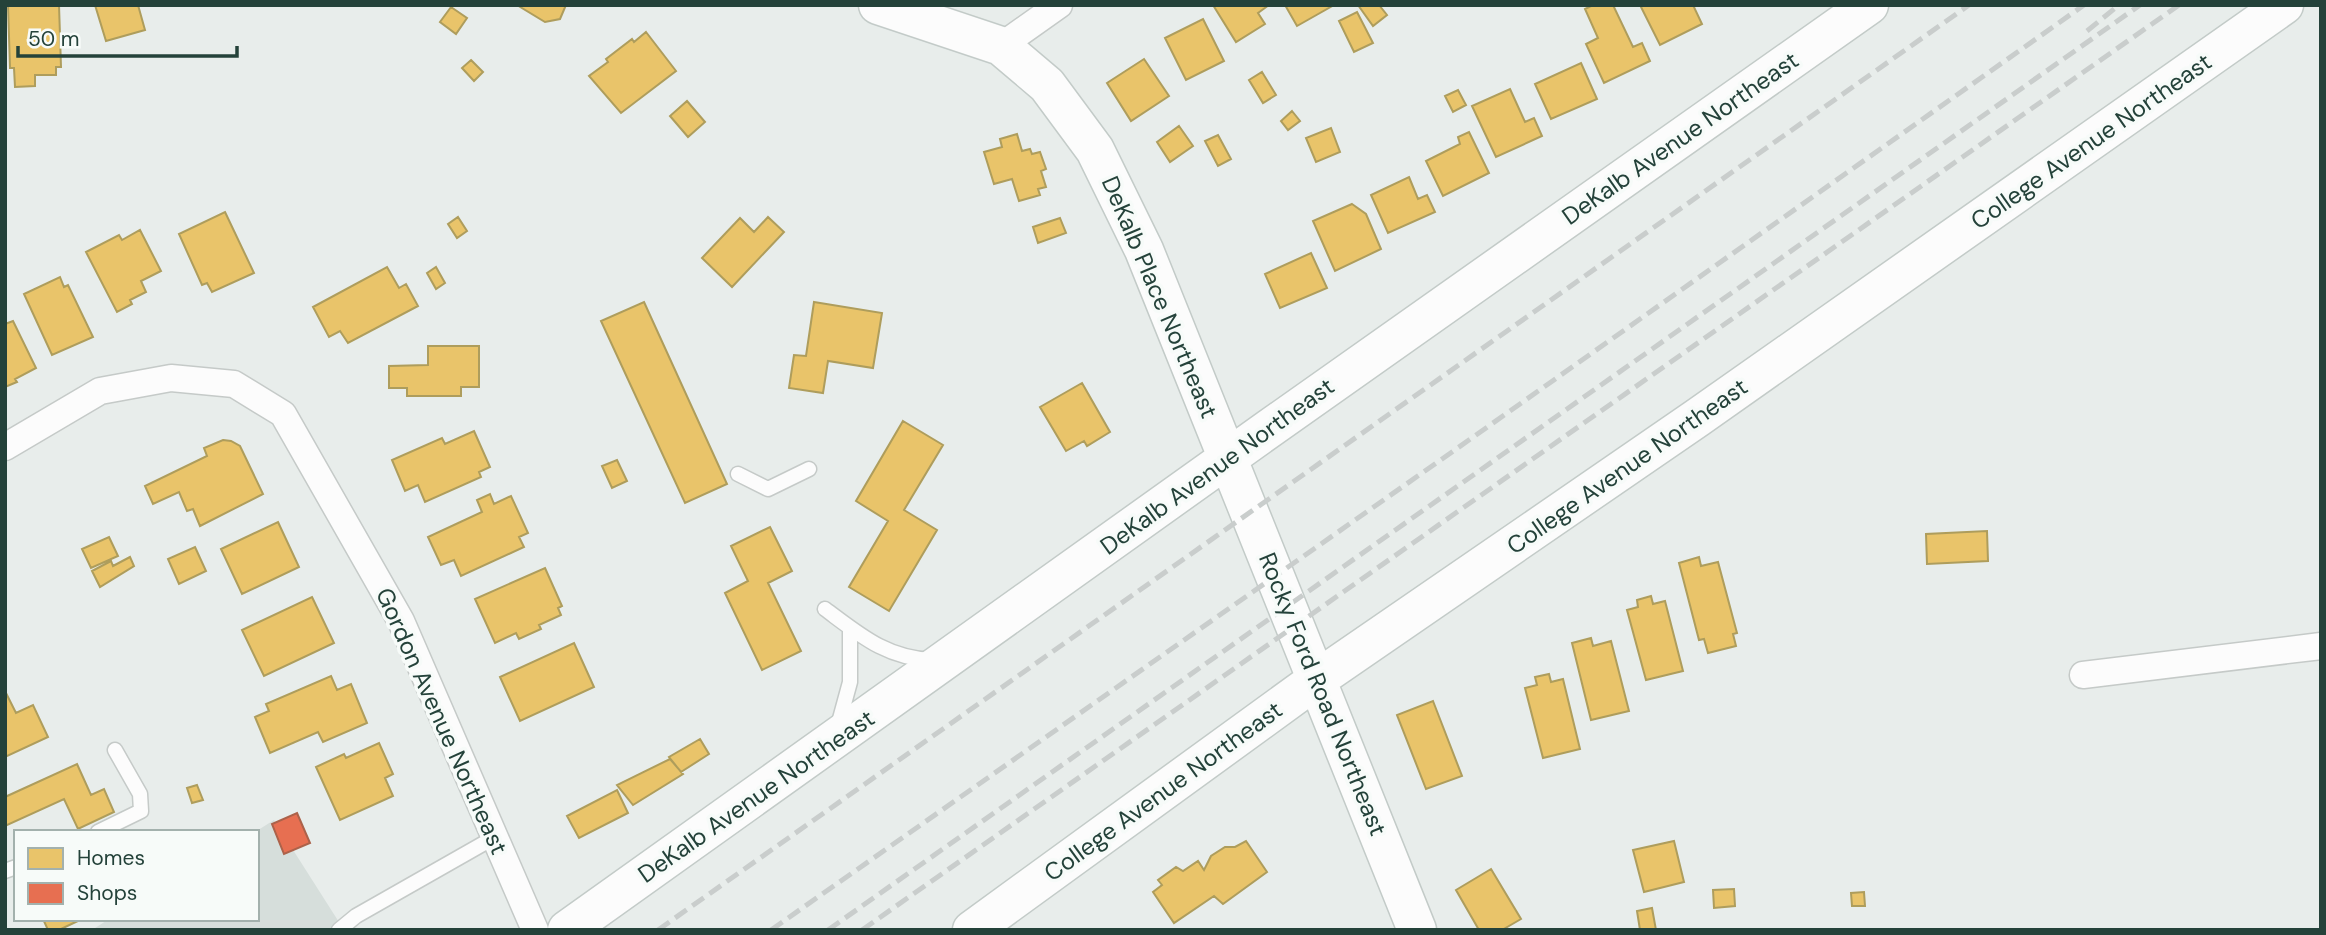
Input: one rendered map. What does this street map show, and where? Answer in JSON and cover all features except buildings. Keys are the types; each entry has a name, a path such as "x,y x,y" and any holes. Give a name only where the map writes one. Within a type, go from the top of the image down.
{"street":[{"path":"878,5 1001,46 1059,5"},
{"name":"DeKalb Avenue Northeast","path":"567,930 1869,5"},
{"name":"College Avenue Northeast","path":"972,930 1316,680 1697,418 2284,5"},
{"name":"DeKalb Place Northeast","path":"1001,46 1047,85 1096,150 1144,250 1228,458"},
{"name":"Gordon Avenue Northeast","path":"5,447 100,391 171,378 233,384 283,414 401,621 536,930"},
{"name":"Rocky Ford Road Northeast","path":"1228,458 1417,930"},
{"path":"2083,675 2321,646"}],"lane":[{"path":"737,474 768,489 809,469"},
{"path":"825,609 878,648 911,659 945,661"},
{"path":"835,740 850,682 850,628"},
{"path":"102,830 141,811 141,794 115,750"},
{"path":"339,930 356,916 495,837"}],"shaded area":[{"path":"274,820 344,930 92,930 106,921 259,921 258,830"}],"railway":[{"path":"658,930 1969,5"},
{"path":"771,930 2084,5"},
{"path":"2087,31 2119,5"},
{"path":"828,930 2140,5"},
{"path":"862,930 2179,5"}]}
